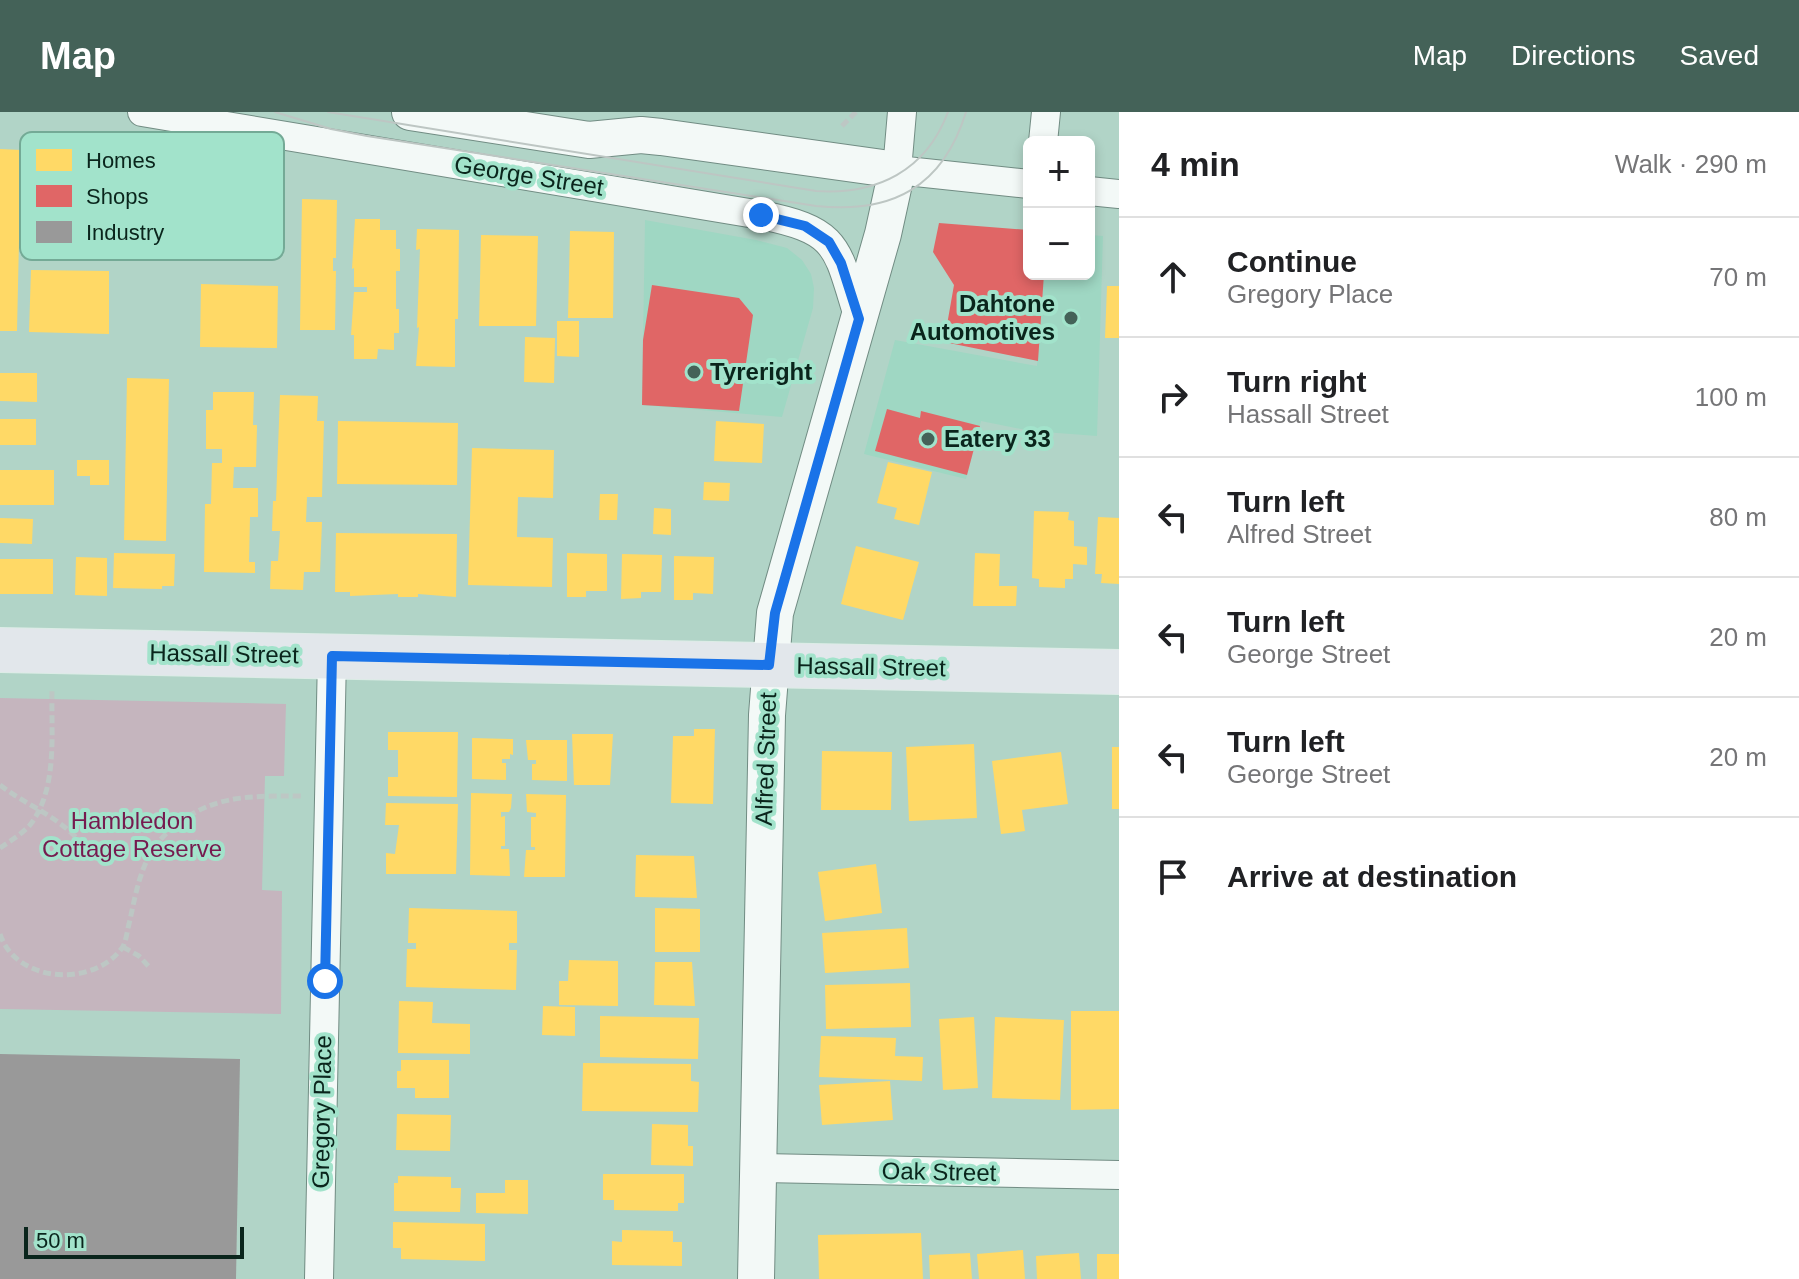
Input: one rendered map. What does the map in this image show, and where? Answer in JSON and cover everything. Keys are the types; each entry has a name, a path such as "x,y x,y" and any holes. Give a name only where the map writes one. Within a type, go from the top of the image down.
{"main road":[{"name":"Hassall Street","path":"0,650 1119,672"}],"street":[{"name":"George Street","path":"142,112 262,132"},
{"name":"George Street","path":"410,112 589,140 641,135 897,170 1023,183"},
{"name":"Alfred Street","path":"756,1279 769,665 775,613 883,234 897,170 902,112"},
{"path":"1044,136 1046,112"},
{"name":"George Street","path":"284,136 761,215 805,226 819,233 837,253 859,319"},
{"name":"Gregory Place","path":"319,1279 332,656"},
{"name":"Oak Street","path":"759,1168 1119,1175"}],"path":[{"path":"842,126 856,112"},
{"path":"0,848 29,826 47,786 52,691"},
{"path":"0,785 62,823 78,837 88,853"},
{"path":"0,934 9,952 21,962 58,975 85,972 102,964 123,947 144,863 154,846 171,829 191,814 227,799 305,796"},
{"path":"123,947 139,956 151,969"}],"shaded area":[{"path":"645,220 756,240 787,248 802,260 811,274 813,308 782,417 642,405"},
{"name":"Dahtone Automotives","path":"1095,235 1103,236 1097,436 1031,431 981,421 966,479 864,454 895,340 1037,366 1044,280 1095,280"}],"green space":[{"name":"Hambledon Cottage Reserve","path":"0,698 286,704 284,776 265,776 262,890 282,891 281,1014 0,1009"}],"building: Homes":[{"path":"0,149 20,150 17,331 0,331"},
{"path":"302,199 337,200 336,258 333,258 333,271 336,271 335,330 300,330"},
{"path":"355,219 380,219 380,230 396,230 396,249 400,249 400,271 396,271 399,333 394,333 394,350 378,349 377,359 354,359 354,335 351,335 354,292 367,292 367,287 354,287"},
{"path":"417,229 459,230 455,367 416,366 420,249 416,250"},
{"path":"570,231 614,232 613,318 568,318"},
{"path":"481,235 538,236 536,326 479,326"},
{"path":"31,270 109,271 109,334 29,332"},
{"path":"201,284 278,286 277,348 200,347"},
{"path":"1107,286 1119,286 1119,338 1105,338"},
{"path":"557,321 579,321 579,357 557,356"},
{"path":"525,337 555,338 554,383 524,382"},
{"path":"0,373 37,373 37,402 0,401"},
{"path":"127,378 169,379 166,541 124,540"},
{"path":"213,392 254,392 256,467 234,467 233,488 258,488 258,517 250,517 249,562 255,562 255,573 204,572 205,504 211,504 212,463 222,463 222,449 206,449 206,410 213,410"},
{"path":"280,395 318,396 317,421 324,421 322,497 307,497 306,522 322,522 320,572 304,572 303,590 270,589 271,561 278,561 280,531 272,531"},
{"path":"0,419 36,419 36,445 0,445"},
{"path":"338,421 458,423 457,485 337,484"},
{"path":"716,421 764,424 762,463 714,461"},
{"path":"472,448 554,450 553,498 518,497 517,537 553,538 552,587 468,585"},
{"path":"77,460 109,460 109,485 90,485 90,476 77,476"},
{"path":"888,462 932,472 919,525 894,519 897,508 877,503"},
{"path":"0,470 54,470 54,505 0,505"},
{"path":"704,482 730,483 729,501 703,500"},
{"path":"600,494 618,494 617,520 599,520"},
{"path":"654,508 671,509 671,535 653,534"},
{"path":"1034,511 1069,512 1068,520 1074,521 1074,546 1087,547 1087,565 1073,564 1073,579 1065,579 1065,588 1039,587 1039,579 1032,578"},
{"path":"1098,517 1119,518 1119,584 1101,583 1102,574 1095,574"},
{"path":"0,518 33,519 32,544 0,543"},
{"path":"336,533 457,534 456,597 418,594 418,597 398,597 398,594 350,596 350,592 335,592"},
{"path":"856,546 919,562 903,620 841,604"},
{"path":"114,553 175,554 174,586 162,586 162,589 113,588"},
{"path":"567,553 607,554 607,591 586,591 586,597 567,597"},
{"path":"975,553 1000,554 999,586 1017,586 1016,606 973,606"},
{"path":"622,554 662,555 661,592 641,592 641,598 621,599"},
{"path":"674,556 714,557 713,594 693,593 693,600 674,600"},
{"path":"76,557 107,558 107,596 75,595"},
{"path":"0,559 53,559 53,594 0,594"},
{"path":"694,729 715,729 713,804 671,803 673,736 694,736"},
{"path":"388,732 458,732 457,797 388,796 388,777 398,777 398,750 388,750"},
{"path":"572,734 613,734 610,785 574,785"},
{"path":"472,738 513,739 513,755 510,754 510,759 502,759 502,763 506,763 506,780 472,779"},
{"path":"526,740 567,740 567,781 532,780 532,764 536,764 536,760 528,760"},
{"path":"974,744 977,818 909,821 906,747"},
{"path":"1112,747 1119,747 1119,809 1112,809"},
{"path":"822,751 892,752 891,810 821,810"},
{"path":"1061,752 1068,804 1022,810 1025,831 1001,834 992,761"},
{"path":"471,793 512,794 509,812 501,812 501,817 505,816 505,846 501,849 509,849 510,876 470,875"},
{"path":"526,794 566,795 565,877 524,877 526,850 535,850 531,847 531,817 536,817 536,813 527,812"},
{"path":"386,803 458,804 456,874 386,874 386,853 395,854 399,825 385,825"},
{"path":"636,855 694,856 697,898 635,897"},
{"path":"876,864 882,913 825,921 818,872"},
{"path":"409,908 517,911 517,943 509,943 509,950 517,950 516,990 406,987 407,949 416,949 416,943 408,943"},
{"path":"655,908 700,909 700,952 655,952"},
{"path":"907,928 909,968 825,973 822,933"},
{"path":"569,960 618,961 618,1006 559,1005 559,981 568,981"},
{"path":"655,962 692,962 695,1006 654,1005"},
{"path":"910,983 911,1027 826,1029 825,985"},
{"path":"399,1001 433,1002 432,1023 470,1024 470,1054 398,1053"},
{"path":"543,1006 575,1007 575,1036 542,1035"},
{"path":"1071,1011 1119,1011 1119,1109 1071,1110"},
{"path":"600,1016 699,1018 698,1059 600,1057"},
{"path":"974,1017 978,1088 943,1090 939,1019"},
{"path":"995,1017 1064,1020 1060,1100 992,1098"},
{"path":"821,1036 896,1038 895,1056 923,1057 922,1081 819,1077"},
{"path":"401,1060 449,1060 449,1098 415,1098 415,1088 397,1088 397,1071 401,1071"},
{"path":"583,1063 691,1064 691,1081 699,1082 698,1112 582,1111"},
{"path":"890,1081 893,1120 822,1125 819,1085"},
{"path":"397,1114 451,1115 450,1151 396,1150"},
{"path":"652,1124 688,1125 688,1146 693,1146 693,1166 651,1165"},
{"path":"603,1174 684,1174 684,1203 678,1203 678,1211 614,1210 614,1200 603,1200"},
{"path":"398,1176 451,1177 451,1188 461,1188 460,1212 394,1211 394,1183 398,1183"},
{"path":"505,1180 528,1180 528,1214 476,1213 476,1193 505,1193"},
{"path":"393,1222 485,1224 485,1261 401,1259 401,1248 393,1248"},
{"path":"622,1230 673,1231 673,1242 682,1242 682,1266 612,1265 612,1241 622,1242"},
{"path":"921,1233 923,1279 819,1279 818,1235"},
{"path":"1023,1250 1025,1279 979,1279 977,1254"},
{"path":"970,1253 972,1279 930,1279 929,1255"},
{"path":"1079,1253 1081,1279 1037,1279 1036,1256"},
{"path":"1097,1254 1119,1254 1119,1279 1097,1279"}],"building: Shops":[{"path":"939,223 1023,230 1023,280 1044,280 1038,361 944,342 954,285 933,252"},
{"name":"Tyreright","path":"652,285 739,298 753,315 739,411 642,405 643,340"},
{"name":"Eatery 33","path":"887,409 920,418 921,411 980,426 967,475 875,451"}],"building: Industry":[{"path":"0,1054 240,1059 236,1279 0,1279"}],"tram line":[{"path":"275,112 367,136 816,206 843,207 891,200 928,177 944,159 966,112"},
{"path":"328,112 816,191 859,189 897,175 927,150 948,112"}],"place":[{"name":"Dahtone Automotives","path":"1071,318"},
{"name":"Tyreright","path":"694,372"},
{"name":"Eatery 33","path":"928,439"}],"route":[{"path":"325,981 332,656 769,665 775,613 859,319 841,263 829,242 805,226 761,215"}]}
